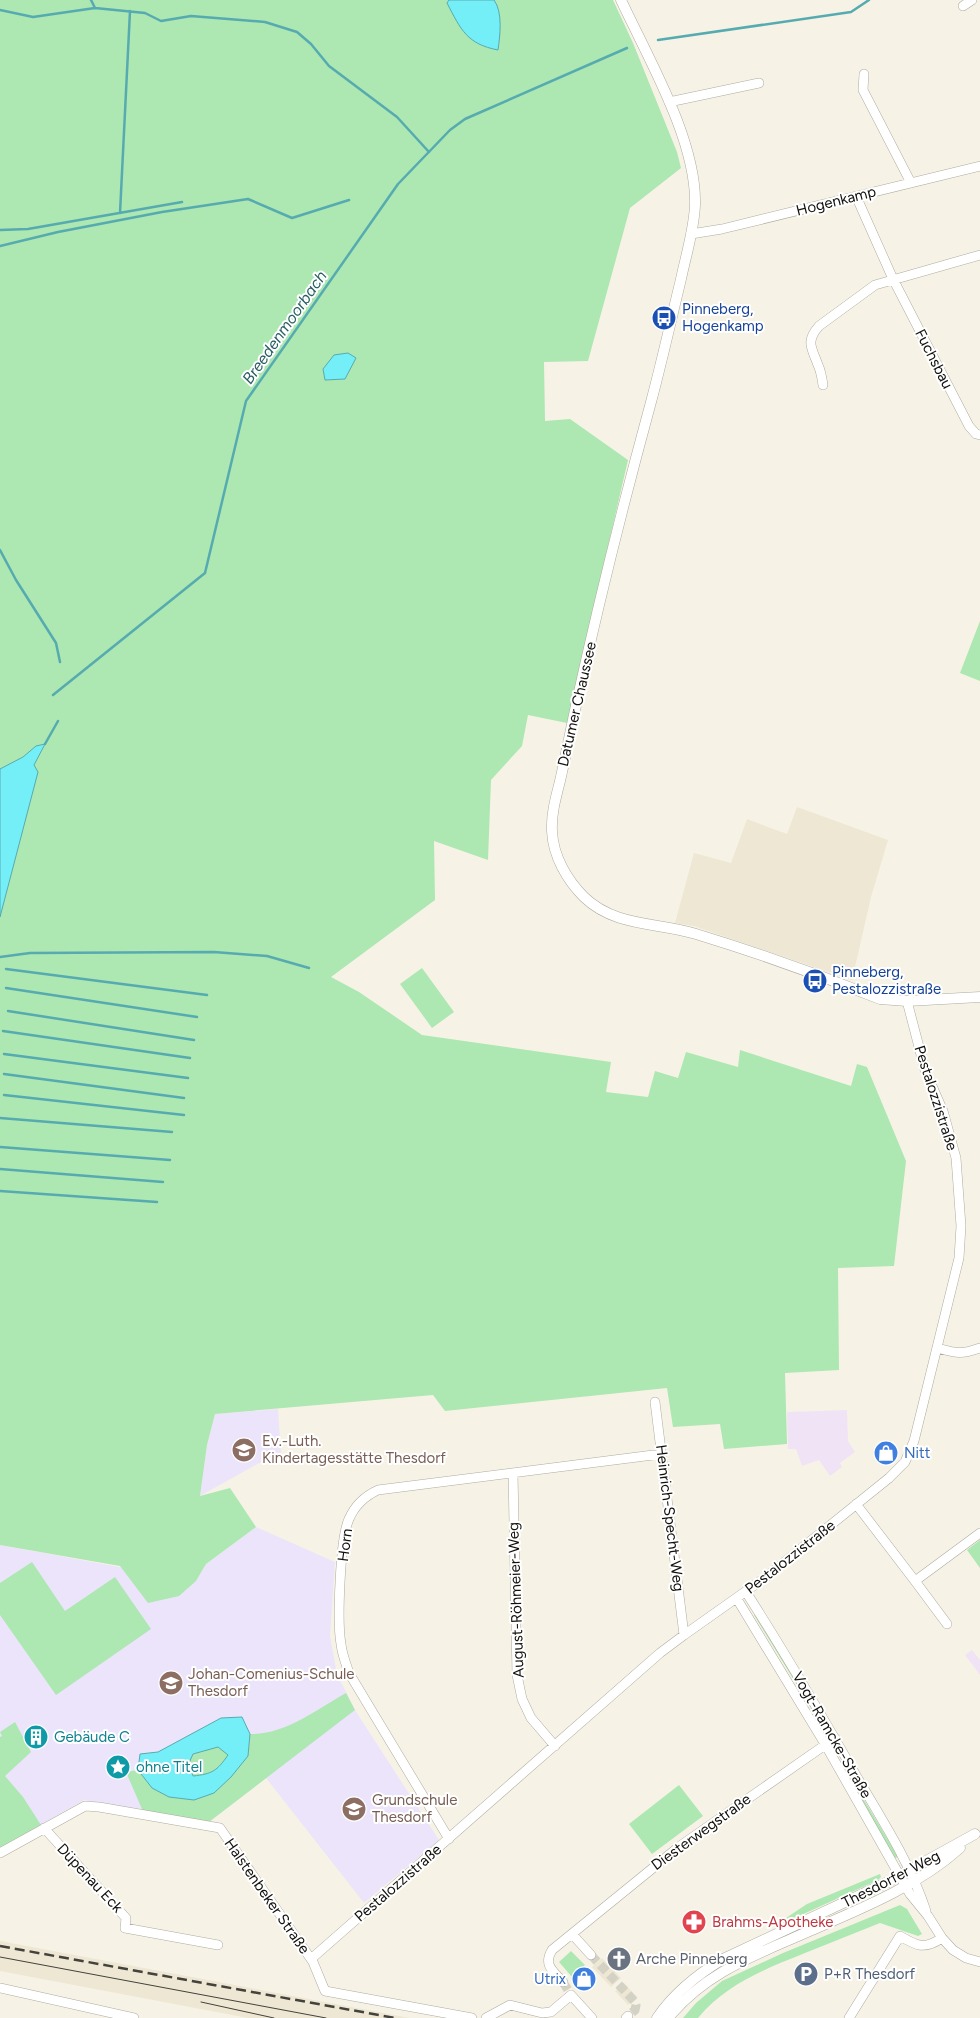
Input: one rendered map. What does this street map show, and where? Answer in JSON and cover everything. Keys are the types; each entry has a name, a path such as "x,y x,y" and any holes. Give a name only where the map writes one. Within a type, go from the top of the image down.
{"street":[{"name":"Datumer Chaussee","path":"621,0 669,102 692,165 695,205 691,234 665,348 637,454 580,689 554,810 552,831 555,852 563,870 587,900 602,911 620,919 692,933 880,999 907,1001 980,996"},
{"path":"963,6 972,0"},
{"path":"864,74 863,90 910,182"},
{"path":"669,102 759,83"},
{"name":"Hogenkamp","path":"691,234 722,229 980,166"},
{"name":"Fuchsbau","path":"856,196 893,280 969,426 976,434 980,435"},
{"path":"823,385 810,342 812,333 819,326 876,285 980,255"},
{"name":"Pestalozzistraße","path":"311,1959 684,1634 746,1592 905,1462 914,1441 959,1258 961,1226 956,1158 943,1111 925,1070 907,1001"},
{"path":"937,1348 954,1354 966,1353 980,1348"},
{"name":"Heinrich-Specht-Weg","path":"655,1402 684,1634"},
{"name":"Horn","path":"449,1839 349,1674 341,1645 339,1628 341,1572 349,1519 366,1496 378,1490 661,1454"},
{"name":"August-Röhmeier-Weg","path":"513,1473 517,1675 522,1699 531,1718 555,1746"},
{"path":"856,1504 947,1624"},
{"path":"915,1581 980,1533"},
{"name":"Vogt-Ramcke-Straße","path":"746,1592 835,1738 907,1878"},
{"name":"Vogt-Ramcke-Straße","path":"737,1598 907,1878"},
{"name":"Diesterwegstraße","path":"563,1982 550,1968 548,1958 552,1950 680,1846 835,1738"},
{"name":"Halstenbeker Straße","path":"0,1853 85,1806 220,1828 311,1959 325,1991 472,2018"},
{"name":"Düpenau Eck","path":"44,1828 126,1918 125,1928 218,1944"},
{"name":"Thesdorfer Weg","path":"668,2018 688,1996 713,1976 846,1914 907,1878 978,1832"},
{"path":"907,1878 942,1938 953,1950 966,1958 980,1962"},
{"name":"Thesdorfer Weg","path":"657,2018 682,1989 716,1963 738,1951 852,1900 907,1878"},
{"path":"572,1934 591,1955"},
{"path":"849,2018 900,1936 916,1945 926,1946 942,1938"},
{"path":"0,1988 134,2018"},
{"path":"486,2018 510,2005 542,2013 551,2012 571,1995 592,2018"}],"shaded area":[{"path":"797,807 888,840 871,897 852,980 694,926 675,923 694,853 731,863 747,819 787,834"},
{"name":"Ev.-Luth. Kindertagesstätte Thesdorf","path":"278,1409 281,1454 270,1457 200,1496 207,1445 215,1414"},
{"path":"847,1410 848,1441 855,1452 840,1463 842,1467 830,1476 819,1460 802,1466 796,1449 788,1449 787,1412"},
{"name":"Johan-Comenius-Schule Thesdorf","path":"256,1527 335,1562 330,1636 337,1674 355,1710 439,1840 364,1903 266,1778 205,1825 84,1800 0,1848 0,1545 196,1581 206,1564"},
{"path":"972,1650 980,1660 980,1675 965,1655"},
{"path":"0,1941 410,2018 248,2018 0,1971"},
{"path":"602,1958 621,1978 611,1987 592,1967"},
{"path":"624,1983 637,1997 628,2005 615,1991"}],"green space":[{"path":"0,0 613,0 633,43 677,152 681,168 630,208 588,361 544,362 545,421 570,419 628,460 567,723 528,715 522,746 491,780 488,860 434,841 435,900 331,977 359,992 422,1035 611,1062 606,1092 648,1097 655,1071 678,1078 686,1052 738,1067 740,1050 851,1086 857,1064 867,1067 906,1161 894,1266 838,1268 839,1370 785,1373 787,1444 724,1449 720,1424 673,1427 667,1388 445,1411 433,1395 215,1414 207,1445 200,1496 230,1488 256,1527 206,1564 196,1581 179,1596 148,1603 120,1566 0,1545"},
{"path":"980,621 980,681 960,673"},
{"path":"422,968 454,1012 432,1028 400,984"},
{"path":"980,1540 980,1568 967,1550"},
{"path":"32,1562 65,1611 115,1577 151,1629 56,1695 0,1615 0,1583"},
{"path":"754,1615 822,1724 822,1726"},
{"path":"346,1693 355,1710 205,1825 145,1816 126,1772 138,1770 152,1788 169,1797 194,1800 214,1793 248,1756 250,1734 263,1733 288,1726"},
{"path":"15,1722 31,1752 5,1776 23,1797 41,1825 0,1848 0,1737 2,1736 0,1732"},
{"path":"218,1747 229,1755 221,1765 210,1773 193,1776 189,1763 193,1754"},
{"path":"842,1767 844,1767 898,1857 895,1858"},
{"path":"679,1785 703,1816 652,1854 629,1824"},
{"path":"880,1874 881,1877 878,1880 774,1926 807,1904"},
{"path":"900,1905 907,1909 922,1934 918,1936 880,1923 761,1972 721,1996 698,2018 683,2018 696,2003 722,1981 783,1953"},
{"path":"571,1951 585,1965 572,1977 559,1962"}],"water":[{"path":"449,0 494,0 500,17 498,50 479,44 466,34 447,3"},
{"path":"348,353 356,358 345,379 325,380 323,369 334,355"},
{"path":"45,744 34,765 38,772 0,917 0,769 23,757 36,746"},
{"path":"242,1717 250,1734 248,1756 231,1777 214,1793 194,1800 169,1797 152,1788 138,1770 140,1754 158,1752 221,1718","holes":["218,1747 228,1755 214,1771 193,1776 189,1763 193,1754"]}],"waterway":[{"path":"91,0 95,8 145,13 161,21 191,16 265,22 297,32 311,44 329,66 397,117 429,152"},
{"name":"Breedenmoorbach","path":"658,40 851,12 869,0"},
{"path":"0,10 33,17 95,8"},
{"path":"120,213 130,11"},
{"name":"Breedenmoorbach","path":"53,695 205,573 246,401 398,184 450,130 465,119 627,48"},
{"path":"0,246 58,232 162,212 248,199 292,218 349,200"},
{"path":"0,230 28,229 182,202"},
{"path":"0,550 16,580 56,643 60,662"},
{"path":"45,744 58,721"},
{"path":"0,957 30,953 214,952 267,956 309,968"},
{"path":"6,969 207,995"},
{"path":"6,988 197,1017"},
{"path":"8,1011 194,1040"},
{"path":"3,1031 190,1058"},
{"path":"4,1054 188,1078"},
{"path":"4,1074 184,1098"},
{"path":"4,1095 184,1115"},
{"path":"0,1118 172,1132"},
{"path":"0,1147 170,1160"},
{"path":"0,1169 163,1182"},
{"path":"0,1191 157,1202"}],"tunnel":[{"path":"591,1955 635,2002 635,2010 628,2016"},
{"path":"563,1982 571,1995"}],"tram line":[{"path":"0,1957 326,2018"},
{"path":"201,2002 274,2018"}],"railway":[{"path":"0,1946 395,2018"}],"place":[{"name":"Pinneberg, Hogenkamp","path":"664,318"},
{"name":"Pinneberg, Pestalozzistraße","path":"815,981"},
{"name":"Ev.-Luth. Kindertagesstätte Thesdorf","path":"244,1450"},
{"name":"Nitt","path":"886,1453"},
{"name":"Johan-Comenius-Schule Thesdorf","path":"171,1683"},
{"name":"Gebäude C","path":"36,1737"},
{"name":"ohne Titel","path":"118,1767"},
{"name":"Grundschule Thesdorf","path":"354,1809"},
{"name":"Brahms-Apotheke","path":"694,1922"},
{"name":"Arche Pinneberg","path":"619,1959"},
{"name":"P+R Thesdorf","path":"806,1974"},
{"name":"Utrix","path":"584,1979"}]}
